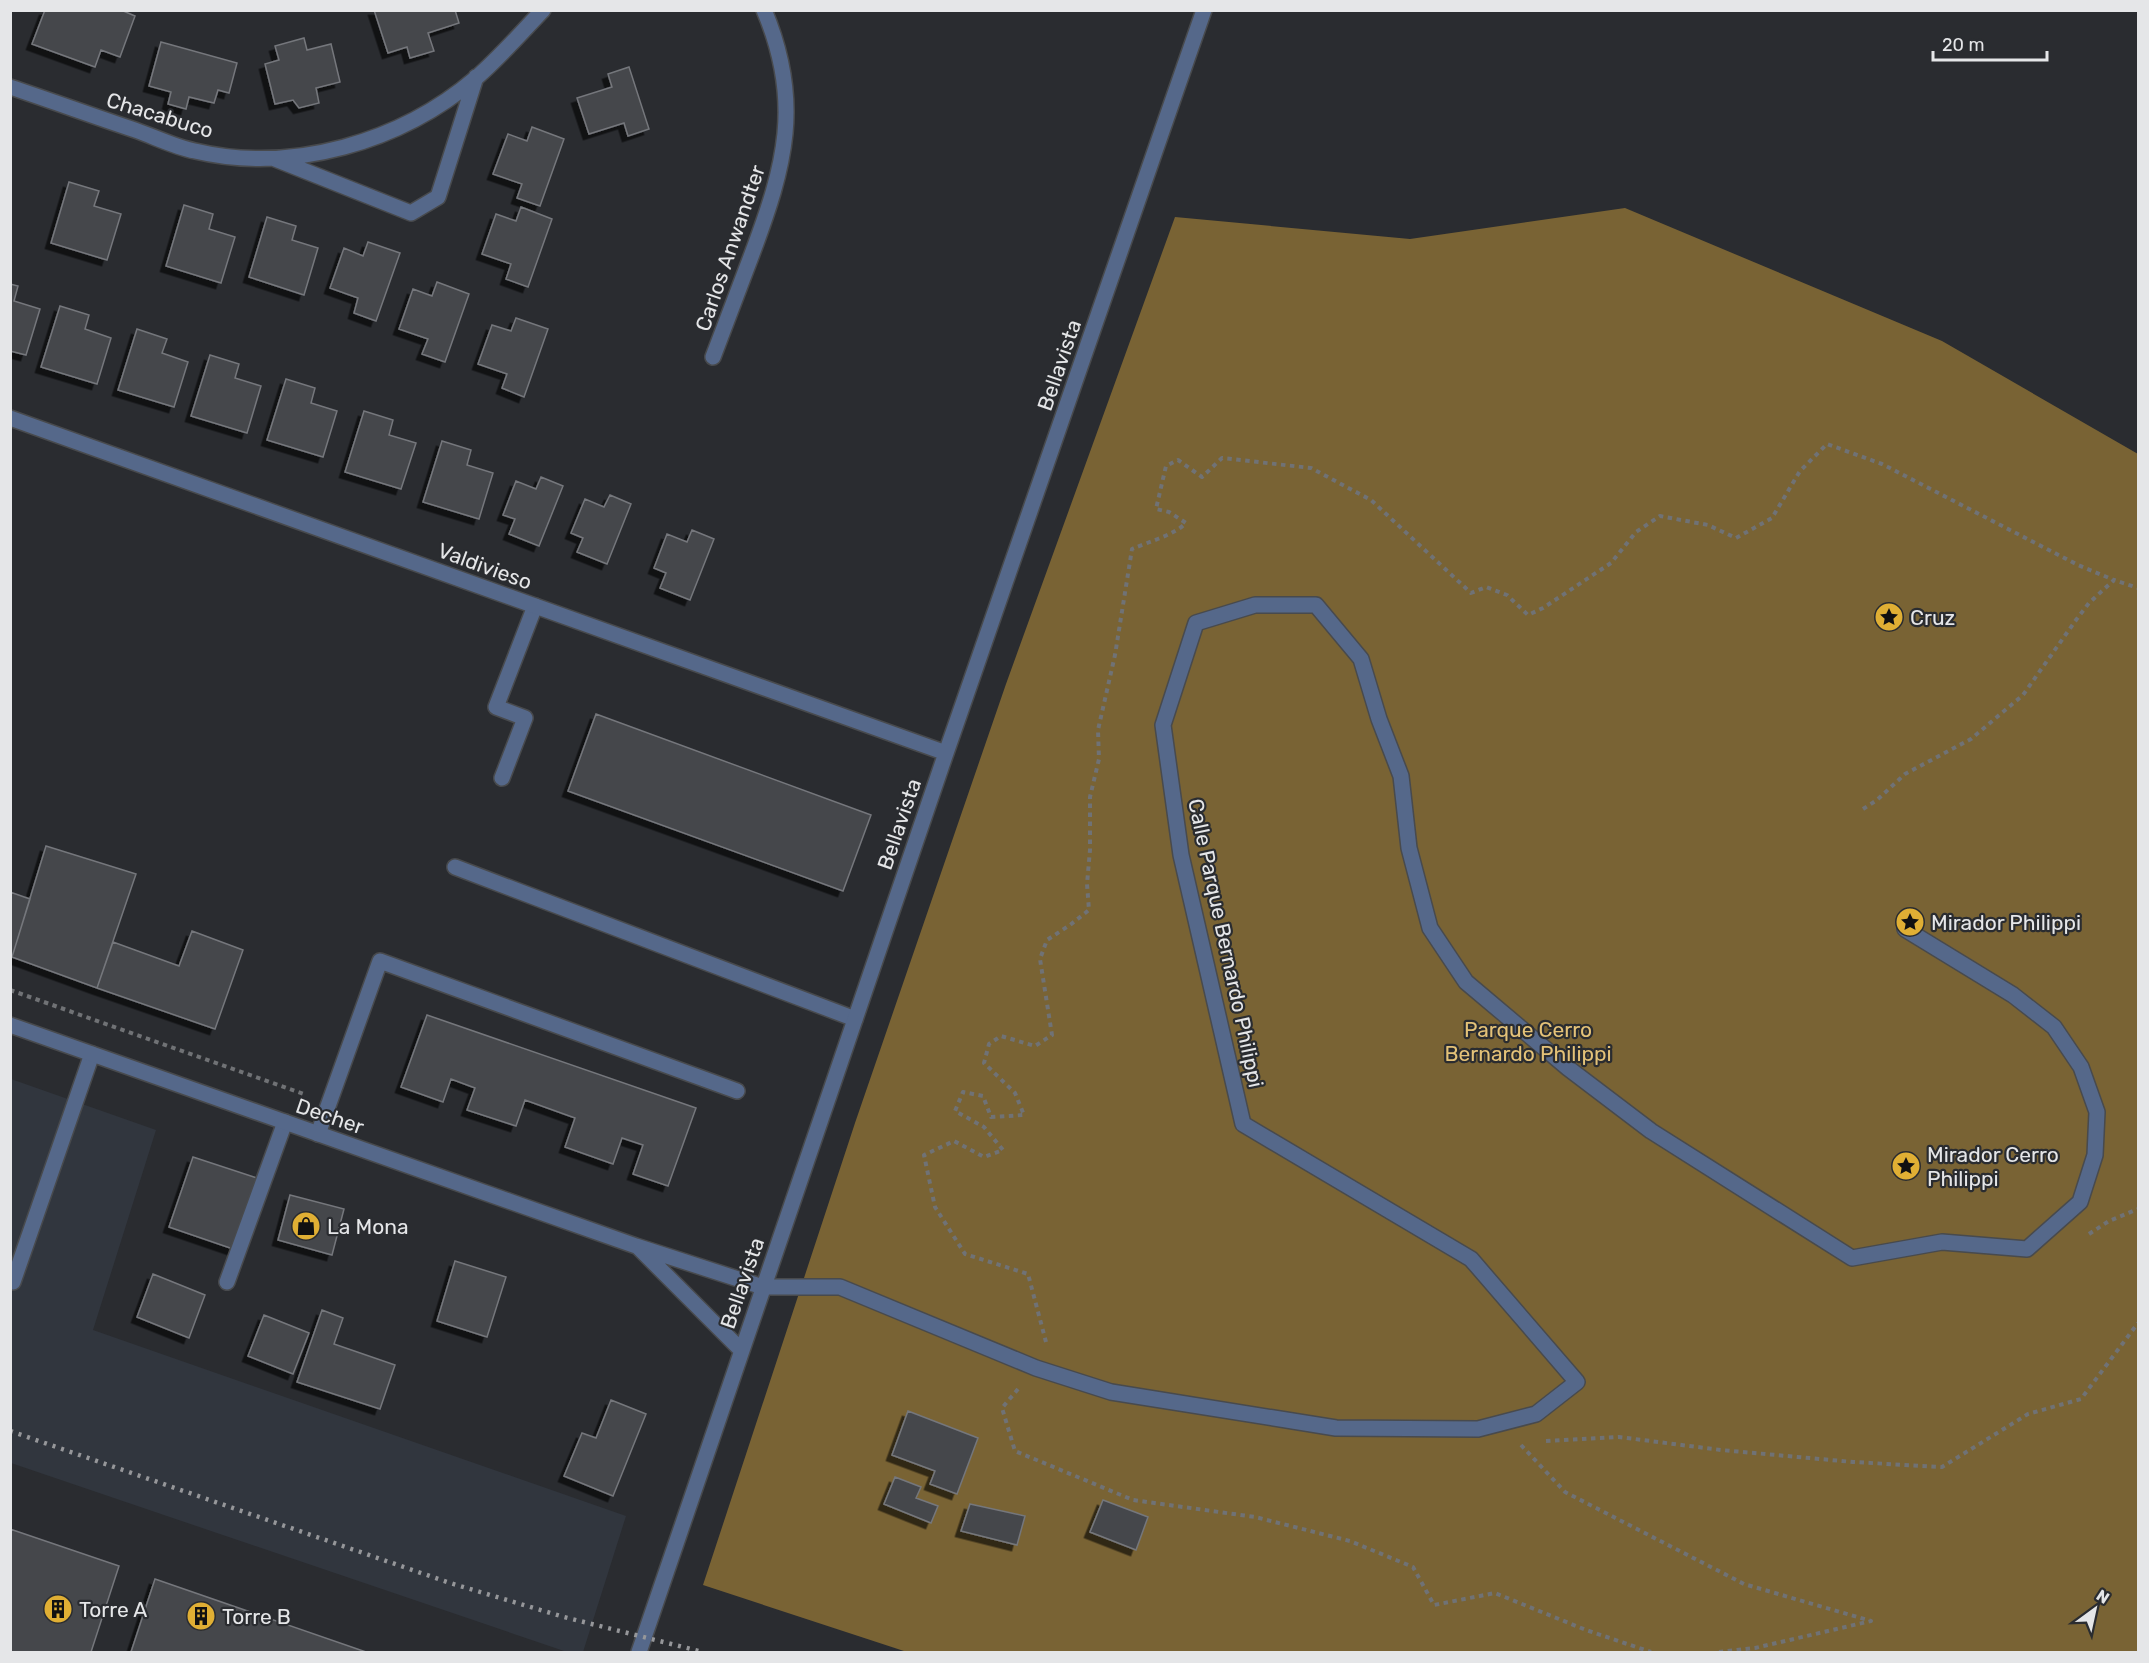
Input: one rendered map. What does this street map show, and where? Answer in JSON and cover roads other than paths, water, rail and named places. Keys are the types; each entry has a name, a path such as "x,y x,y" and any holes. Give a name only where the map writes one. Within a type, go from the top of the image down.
{"street":[{"name":"Chacabuco","path":"10,87 194,151 234,157 273,158 320,152 382,134 416,119 447,100 476,77 543,10"},
{"name":"Carlos Anwandter","path":"713,357 772,201 782,166 786,131 786,94 780,59 764,10"},
{"name":"Bellavista","path":"639,1653 946,753 1204,10"},
{"path":"273,158 411,213 438,197 476,77"},
{"name":"Valdivieso","path":"10,418 946,753"},
{"name":"Calle Parque Bernardo Philippi","path":"764,1287 840,1287 1036,1368 1111,1392 1336,1428 1478,1430 1536,1414 1577,1382 1471,1259 1244,1124 1181,855 1163,725 1196,623 1255,605 1316,605 1361,658 1379,719 1401,776 1409,848 1430,928 1466,982 1568,1068 1651,1131 1852,1258 1942,1242 2027,1249 2080,1202 2095,1155 2097,1112 2081,1067 2054,1027 2038,1014 2013,995 1905,930"},
{"path":"502,778 525,718 496,707 535,606"},
{"path":"455,867 855,1019"},
{"path":"318,1134 380,961 737,1091"},
{"name":"Decher","path":"10,1025 636,1246 764,1287"},
{"path":"13,1282 92,1054"},
{"path":"227,1282 285,1122"},
{"name":"Decher","path":"636,1246 741,1350"}],"railway":[{"path":"10,1431 450,1583 564,1617 703,1652"}],"place":[{"name":"Cruz","path":"1889,617"},
{"name":"Mirador Philippi","path":"1910,922"},
{"name":"Mirador Cerro Philippi","path":"1906,1166"},
{"name":"La Mona","path":"306,1226"},
{"name":"Torre A","path":"58,1609"},
{"name":"Torre B","path":"201,1616"}],"park label":[{"name":"Parque Cerro Bernardo Philippi","path":"1528,1041"}]}
